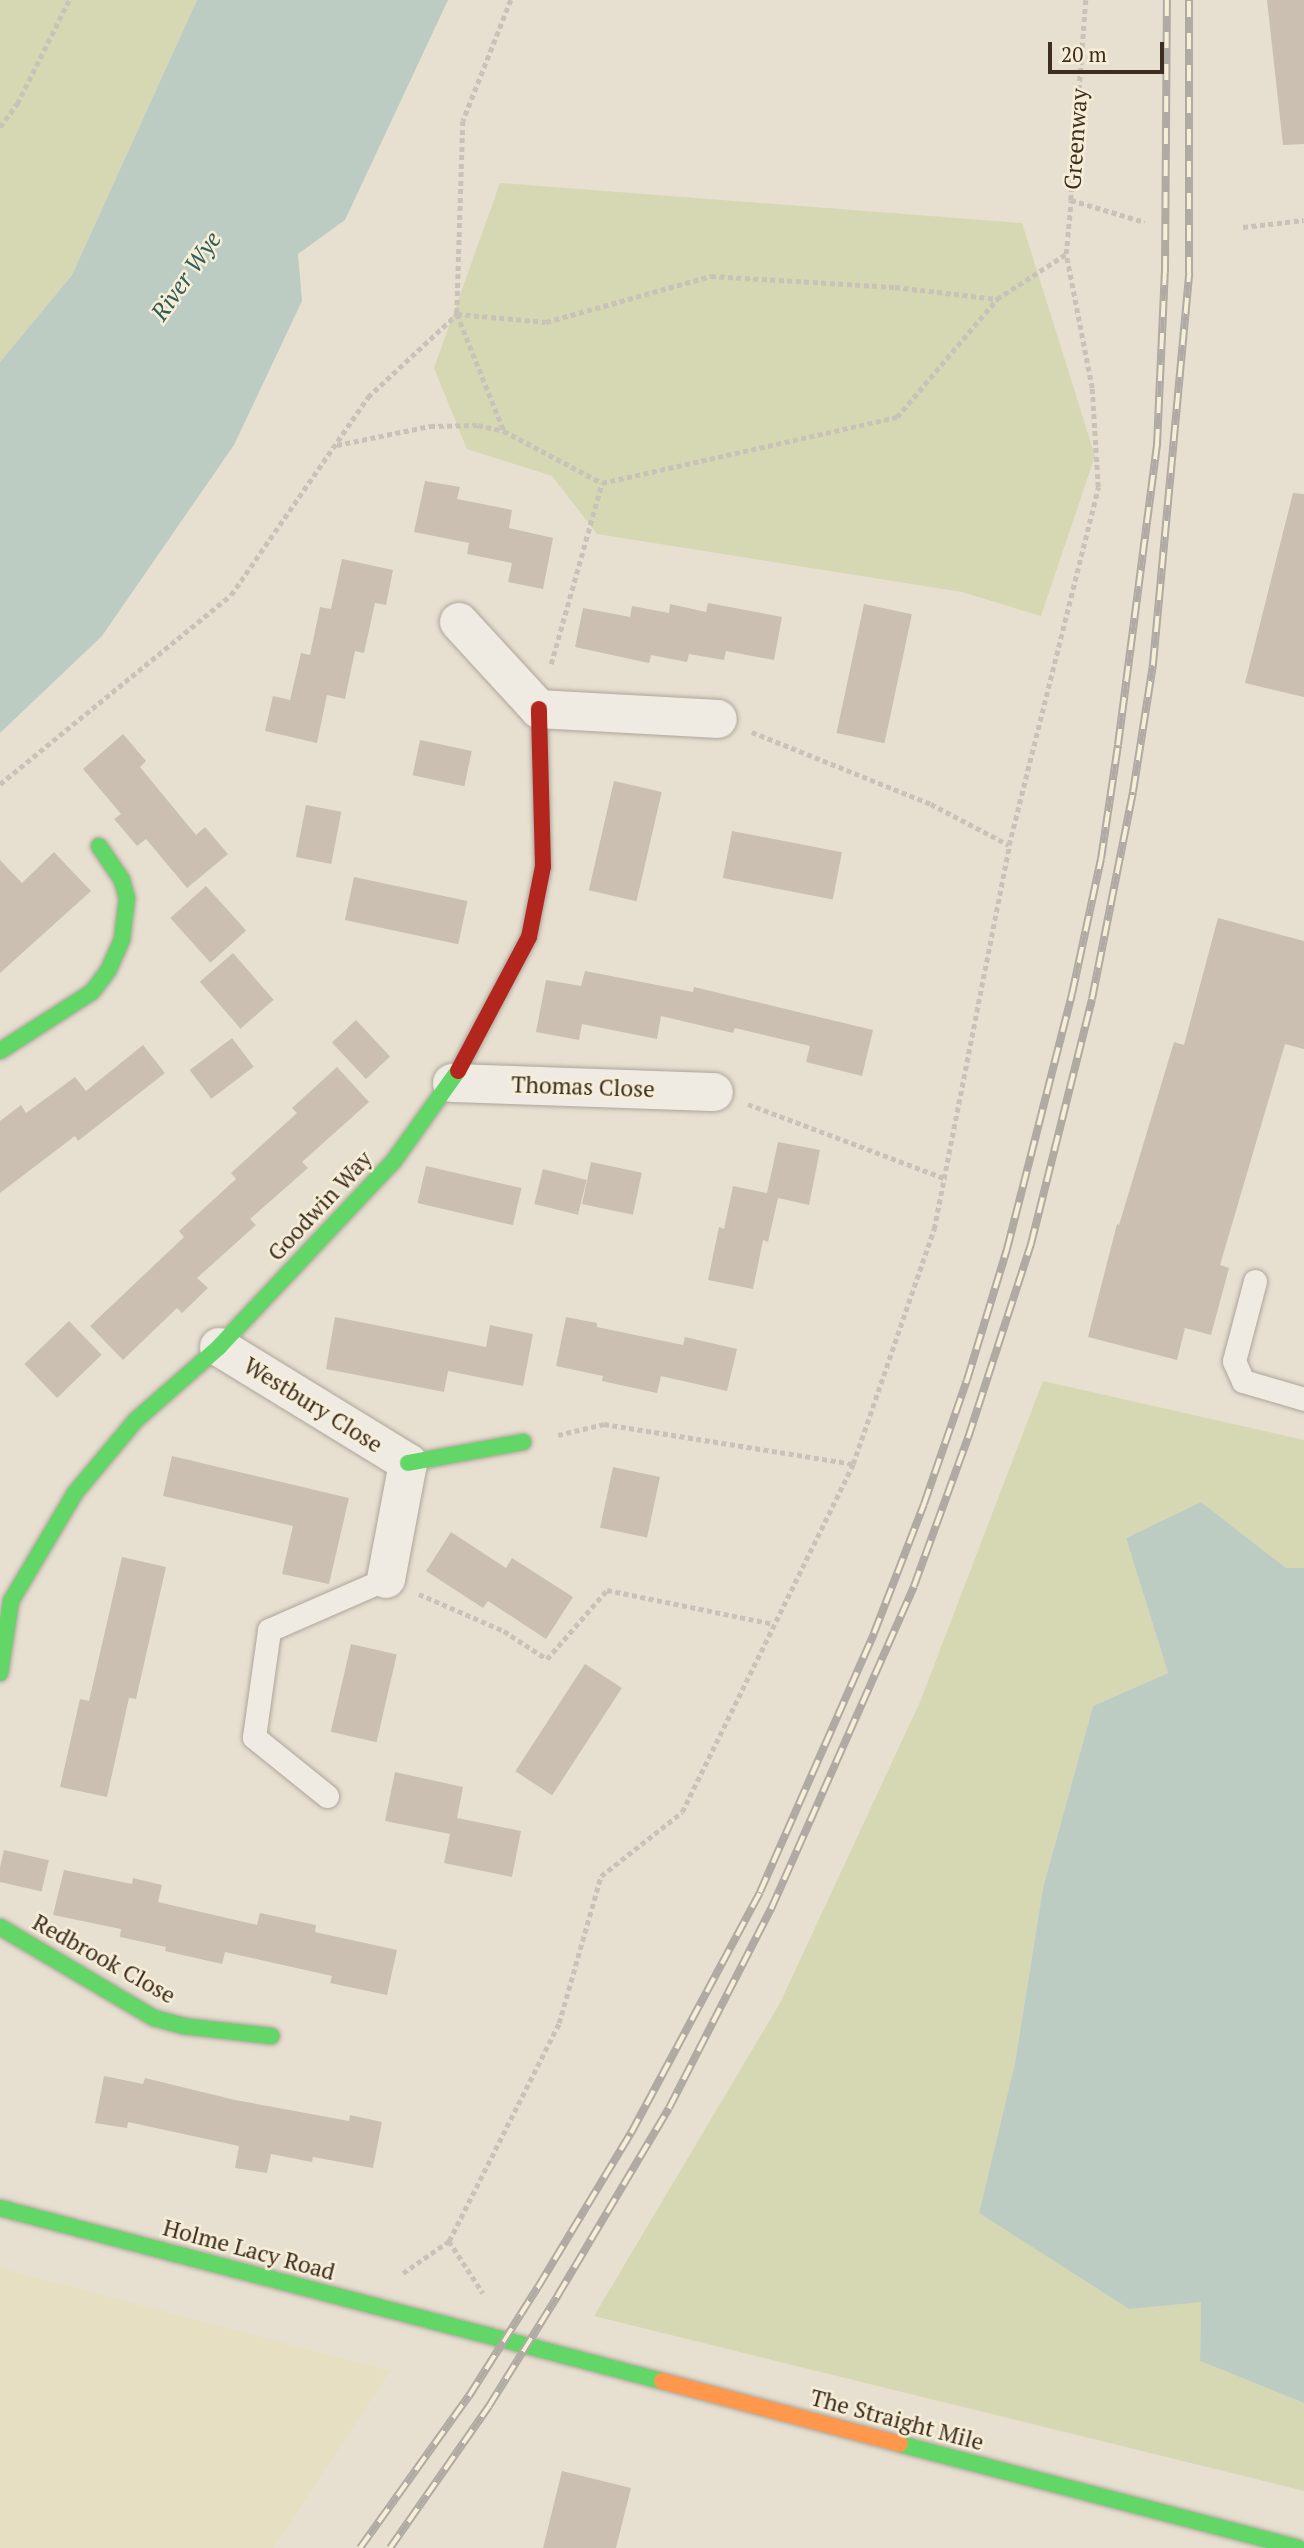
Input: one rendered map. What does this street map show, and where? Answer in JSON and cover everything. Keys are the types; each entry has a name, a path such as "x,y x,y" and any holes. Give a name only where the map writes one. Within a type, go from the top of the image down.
{"street":[{"path":"459,622 539,709 718,719"},
{"name":"Goodwin Way","path":"0,1673 6,1597 75,1493 136,1420 219,1347 393,1162 452,1083 529,937 543,866 539,709"},
{"path":"0,1051 92,992 108,971 121,939 127,898 122,880 99,846"},
{"name":"Thomas Close","path":"452,1083 714,1092"},
{"name":"Westbury Close","path":"219,1347 408,1463 523,1442"},
{"name":"Westbury Close","path":"386,1579 408,1463"},
{"name":"Redbrook Close","path":"0,1927 154,2018 183,2026 271,2036"},
{"name":"Holme Lacy Road","path":"0,2208 485,2337"},
{"name":"The Straight Mile","path":"485,2337 1298,2548"}],"lane":[{"path":"1255,1281 1234,1361 1243,1381 1304,1399"},
{"path":"327,1796 254,1737 269,1630 386,1579"}],"path":[{"path":"0,127 17,104 69,0"},
{"path":"505,431 457,314 463,121 511,0"},
{"name":"Greenway","path":"1086,0 1071,200 1145,222"},
{"path":"399,2276 449,2241 559,2023 601,1876 682,1812 853,1464 934,1229 1009,845 1098,487 1092,388 1066,254 1071,200"},
{"path":"1243,227 1304,220"},
{"path":"337,445 430,426 478,425 505,431 602,483 897,416 997,299 1066,254"},
{"path":"0,784 231,595 368,397 457,314 546,322 711,276 895,287 997,299"},
{"path":"539,709 602,483"},
{"path":"718,719 931,804 1009,845"},
{"path":"714,1092 944,1178"},
{"path":"523,1442 604,1424 853,1464"},
{"path":"386,1579 505,1631 547,1658 607,1590 774,1625"}],"shaded area":[{"path":"0,2268 390,2371 274,2548 0,2548"}],"green space":[{"path":"0,0 197,0 72,275 0,362"},
{"path":"500,183 1022,223 1095,456 1041,616 962,592 597,534 552,476 467,449 434,368"},
{"path":"1043,1381 1304,1440 1304,1568 1286,1568 1201,1502 1126,1538 1168,1673 1093,1706 1043,1888 1015,2063 979,2213 1129,2309 1201,2301 1200,2361 1304,2403 1304,2491 594,2316 780,2003 920,1702"}],"water":[{"name":"River Wye","path":"197,0 448,0 345,220 298,254 302,301 234,445 102,636 0,733 0,362 72,275"},
{"path":"1201,1502 1286,1568 1304,1568 1304,2403 1200,2361 1201,2302 1129,2309 979,2213 1015,2063 1043,1888 1093,1706 1168,1673 1126,1538"}],"building":[{"path":"1267,0 1304,0 1304,144 1283,145"},
{"path":"425,481 460,487 457,499 512,510 509,528 553,538 543,589 508,582 512,563 467,554 469,543 414,532"},
{"path":"1293,493 1304,494 1304,697 1245,683"},
{"path":"342,559 393,570 386,605 375,603 364,653 355,651 345,699 327,695 317,743 265,731 273,696 290,700 301,653 310,655 320,607 331,609"},
{"path":"708,603 782,617 774,660 726,651 724,660 689,654 687,662 651,655 649,663 575,647 583,608 630,617 632,606 669,613 670,604 706,612"},
{"path":"864,604 912,614 884,743 837,733"},
{"path":"123,734 146,761 140,767 196,835 205,827 228,854 187,888 146,839 137,846 114,819 121,814 83,769"},
{"path":"420,740 472,751 464,786 413,775"},
{"path":"614,781 662,792 637,901 589,890"},
{"path":"306,805 341,812 331,864 296,857"},
{"path":"732,831 842,852 833,899 723,878"},
{"path":"54,852 91,891 0,973 0,860 22,883"},
{"path":"354,877 467,901 458,944 345,920"},
{"path":"206,886 246,931 210,963 170,918"},
{"path":"1218,918 1304,941 1304,1049 1285,1044 1220,1265 1229,1268 1211,1335 1185,1328 1177,1360 1088,1337 1117,1224 1119,1225 1174,1042 1184,1045"},
{"path":"233,953 274,1000 240,1029 200,982"},
{"path":"585,971 693,992 694,987 873,1030 862,1076 806,1062 810,1046 735,1028 733,1033 661,1016 657,1039 582,1024 579,1040 536,1032 546,980 581,986"},
{"path":"356,1020 390,1057 366,1079 332,1043"},
{"path":"232,1038 254,1067 211,1099 190,1070"},
{"path":"143,1045 165,1073 78,1141 75,1136 0,1193 0,1121 21,1105 26,1113 75,1077 86,1091"},
{"path":"337,1067 369,1102 302,1162 308,1168 250,1219 256,1225 197,1278 208,1288 182,1313 177,1308 123,1360 90,1326 184,1237 179,1231 236,1179 231,1173 297,1113 292,1108"},
{"path":"778,1142 820,1150 809,1205 778,1198 768,1242 763,1240 753,1289 708,1280 719,1227 724,1229 733,1186 767,1193"},
{"path":"591,1162 642,1173 633,1215 582,1204"},
{"path":"426,1166 521,1188 513,1225 417,1203"},
{"path":"543,1169 587,1180 578,1215 534,1204"},
{"path":"335,1317 486,1347 490,1325 533,1334 523,1386 448,1371 444,1392 326,1369"},
{"path":"566,1317 597,1323 597,1327 683,1345 685,1337 737,1349 727,1391 661,1376 657,1393 602,1381 603,1376 556,1366"},
{"path":"69,1321 102,1355 57,1398 24,1364"},
{"path":"172,1456 349,1498 329,1584 282,1574 293,1526 163,1496"},
{"path":"613,1467 660,1477 647,1538 600,1528"},
{"path":"451,1532 506,1568 512,1558 573,1597 546,1639 488,1601 483,1608 426,1571"},
{"path":"122,1557 166,1567 136,1699 129,1698 107,1797 60,1787 80,1699 89,1701"},
{"path":"351,1644 397,1655 377,1742 331,1732"},
{"path":"585,1664 622,1688 552,1795 515,1771"},
{"path":"395,1772 463,1787 457,1818 521,1831 512,1877 444,1863 450,1834 385,1821"},
{"path":"4,1850 49,1860 42,1892 0,1882"},
{"path":"64,1870 132,1884 133,1878 162,1885 158,1902 257,1925 260,1913 316,1925 315,1932 397,1950 387,1995 330,1983 332,1976 225,1952 222,1964 165,1951 166,1947 120,1937 121,1929 53,1915"},
{"path":"104,2076 143,2084 145,2078 235,2100 349,2121 350,2115 382,2122 373,2168 313,2157 312,2162 271,2154 267,2173 235,2168 239,2146 128,2122 127,2128 95,2123"},
{"path":"562,2471 631,2488 616,2548 543,2548"}],"railway":[{"path":"360,2548 469,2396 538,2287 631,2133 760,1892 874,1633 924,1504 967,1380 1007,1249 1072,994 1101,859 1118,745 1157,445 1165,272 1167,0"},
{"path":"390,2548 489,2406 558,2295 669,2108 771,1909 914,1586 968,1438 1031,1244 1092,999 1133,792 1153,664 1189,273 1189,0"}],"traffic: fast":[{"path":"0,1051 92,992 108,971 122,939 127,898 122,880 99,846"},
{"path":"0,1673 11,1601 75,1493 136,1420 219,1347 393,1162 458,1071"},
{"path":"408,1463 523,1442"},
{"path":"0,1927 154,2018 183,2026 271,2036"},
{"path":"0,2208 662,2381"},
{"path":"900,2444 1298,2548"}],"traffic: slow":[{"path":"662,2381 900,2444"}],"traffic: jam":[{"path":"458,1071 529,937 543,866 539,709"}]}
